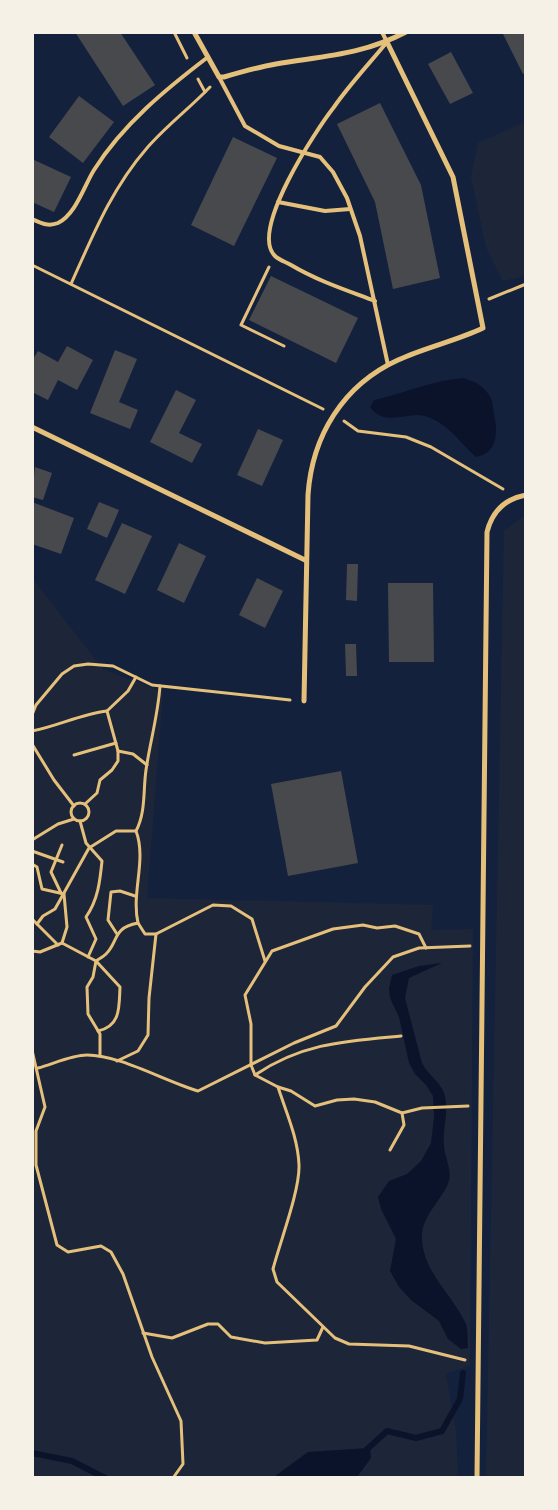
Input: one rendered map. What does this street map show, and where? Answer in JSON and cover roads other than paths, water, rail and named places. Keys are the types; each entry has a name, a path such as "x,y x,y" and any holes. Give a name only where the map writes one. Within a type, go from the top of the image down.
{"street":[{"path":"194,32 219,77 276,64 350,54 387,42 406,32"},
{"path":"304,701 305,560 310,471 321,435 333,414 353,391 388,365 484,328 453,177 387,42"},
{"path":"32,427 305,560"},
{"path":"477,1478 486,532 491,518 500,507 512,498 526,495"}],"lane":[{"path":"375,301 311,276 274,256 268,244 271,220 278,202 303,154 334,107 387,42 382,32"},
{"path":"32,218 46,225 57,223 69,214 95,168 133,121 169,87 208,57"},
{"path":"219,77 245,126 279,146 320,158 333,172 360,236 388,365"},
{"path":"278,202 325,211 350,209"}],"waterway":[{"path":"364,1452 387,1431 416,1438 442,1431 460,1399 463,1373"},
{"path":"32,1453 72,1461 105,1478"}]}
